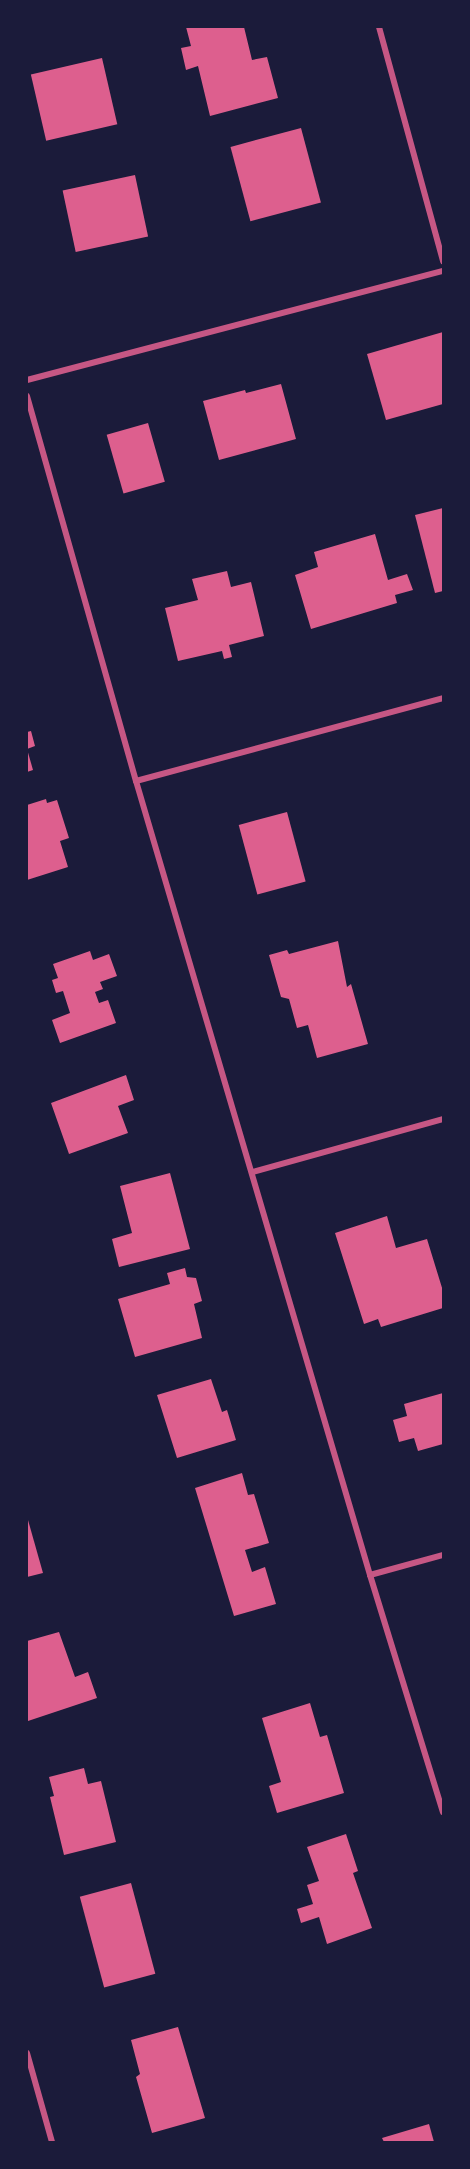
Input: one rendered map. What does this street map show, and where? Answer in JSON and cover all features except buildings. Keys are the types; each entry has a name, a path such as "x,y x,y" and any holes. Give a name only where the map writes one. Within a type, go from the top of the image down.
{"street":[{"path":"379,27 443,261"},
{"path":"27,380 443,271"},
{"path":"27,396 136,782 253,1172 370,1575 443,1812"},
{"path":"136,782 443,698"},
{"path":"253,1172 443,1119"},
{"path":"370,1575 443,1555"},
{"path":"27,2054 52,2142"}]}
